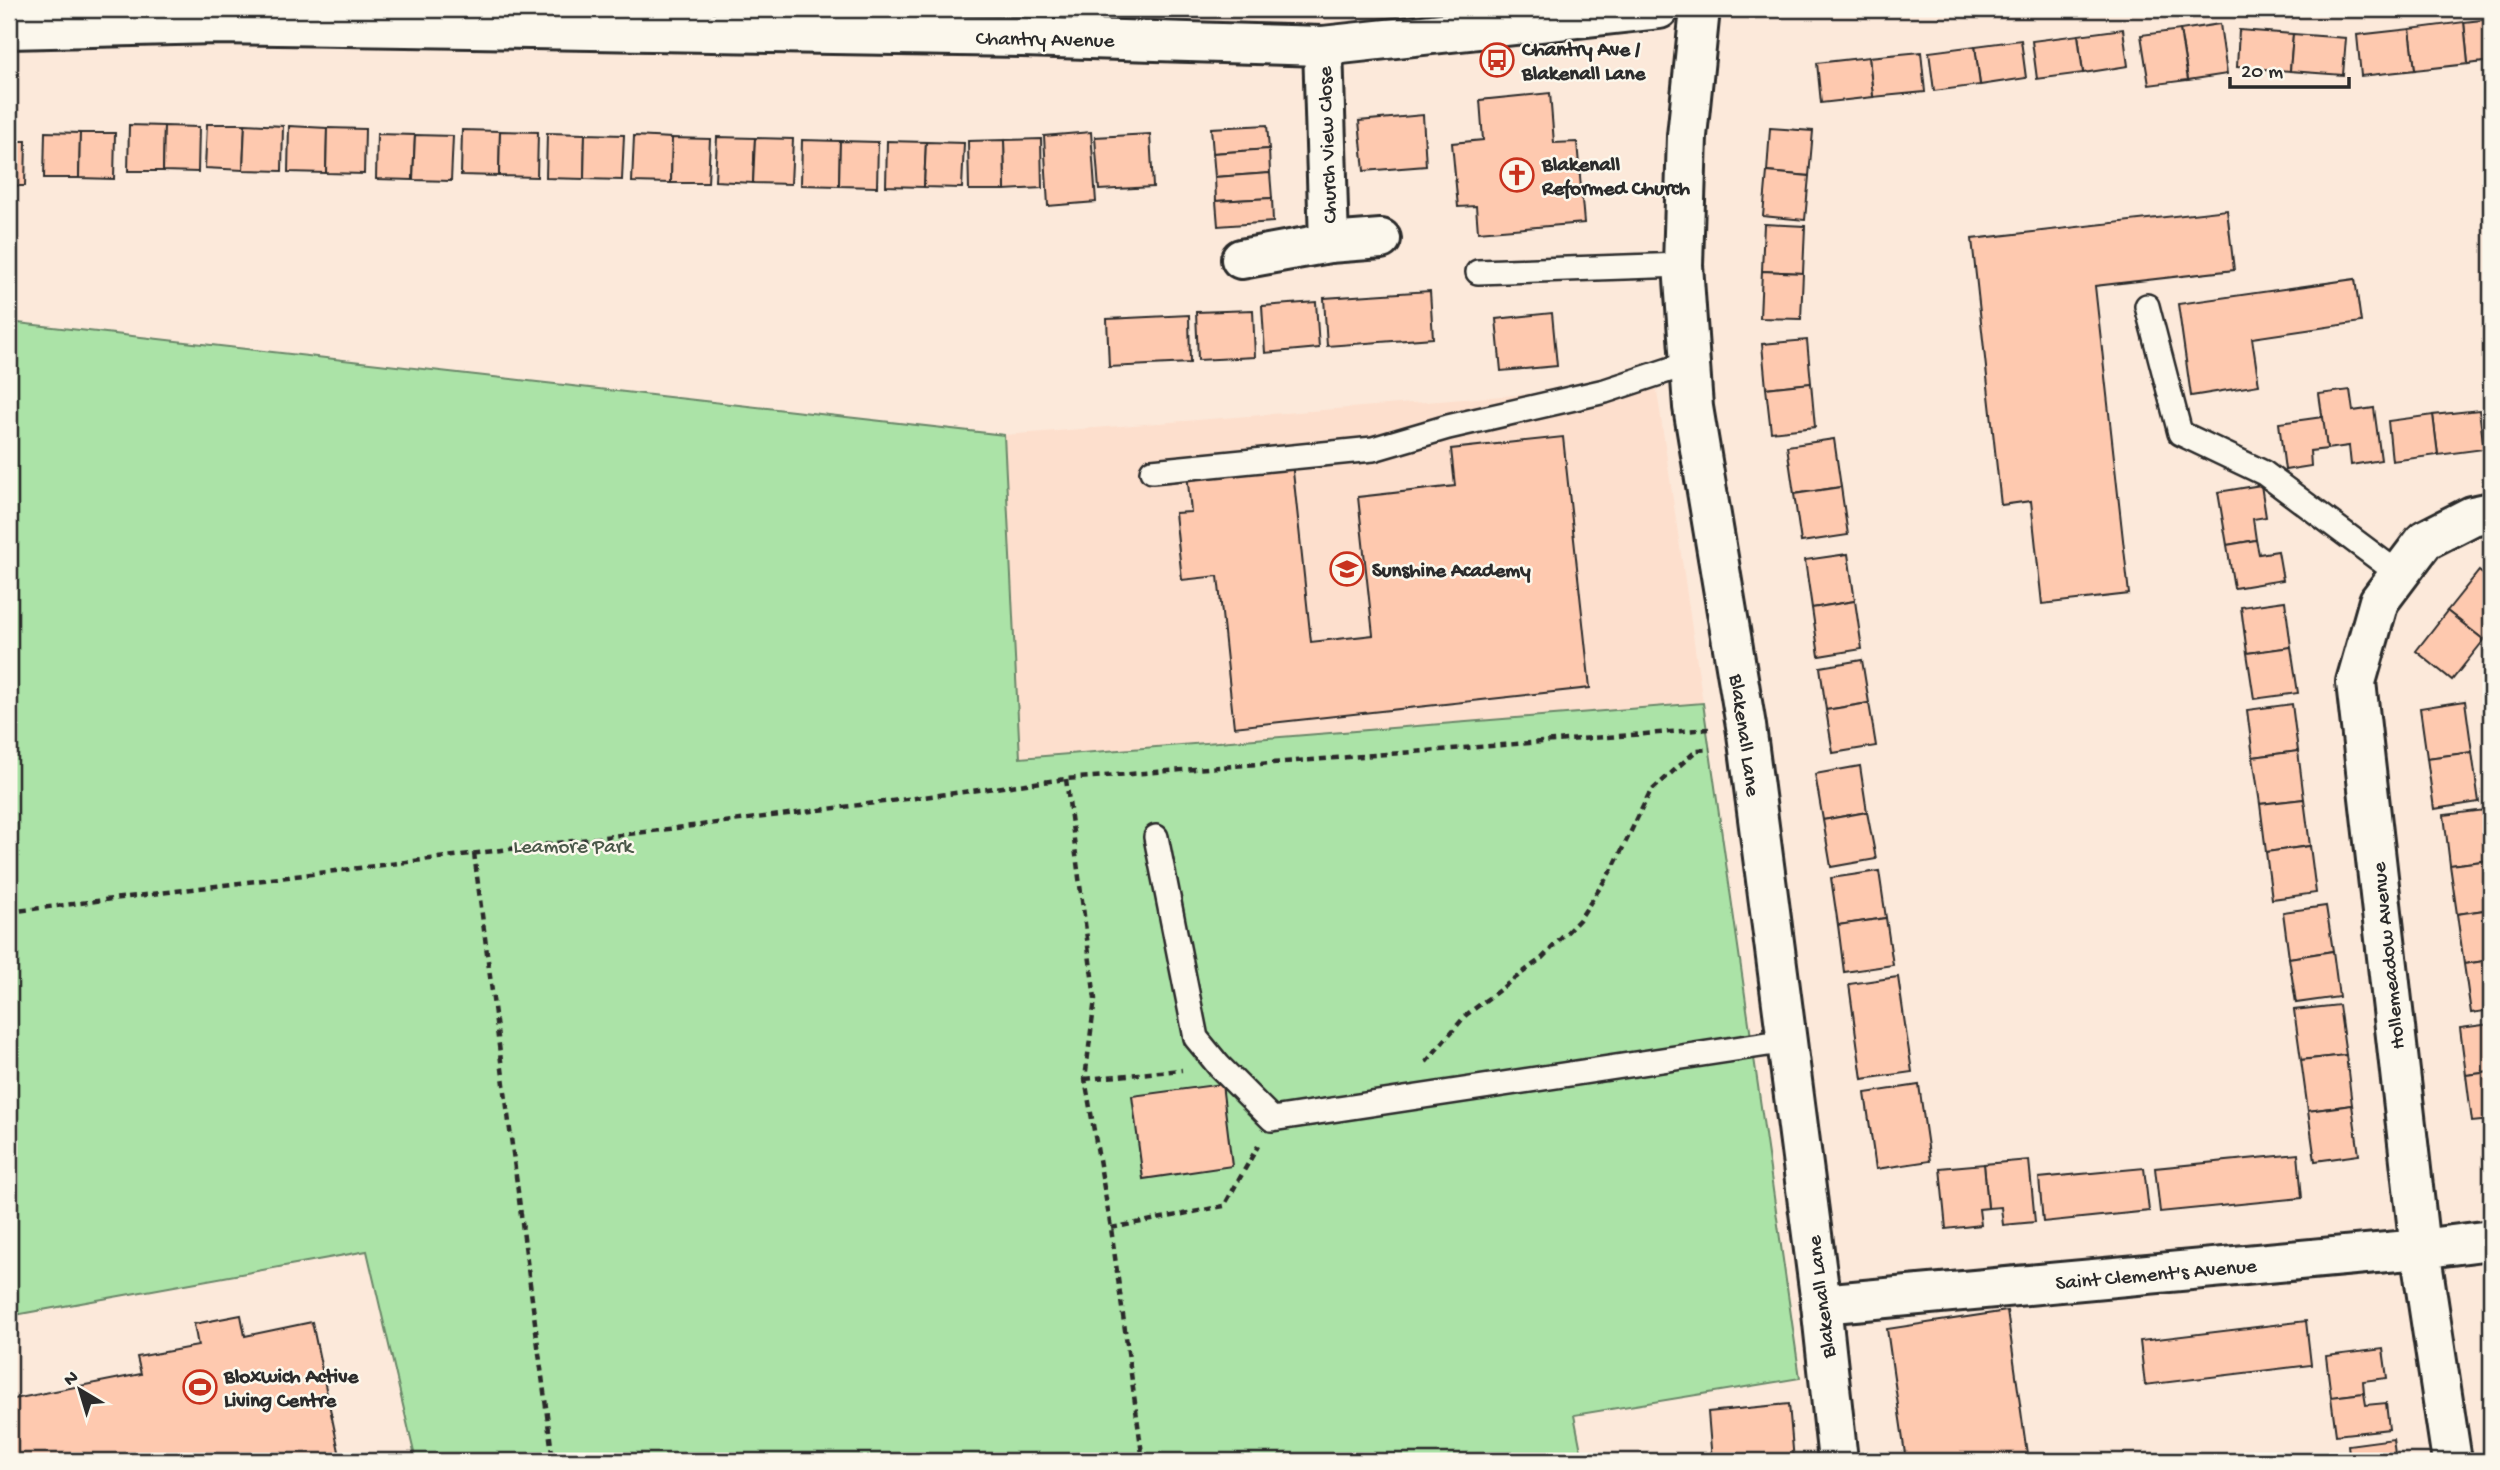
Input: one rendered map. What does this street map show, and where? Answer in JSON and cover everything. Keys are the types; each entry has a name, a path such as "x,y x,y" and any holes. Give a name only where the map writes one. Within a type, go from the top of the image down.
{"street":[{"name":"Chantry Avenue","path":"9,29 216,16 1021,23 1323,46 1659,9"},
{"name":"Blakenall Lane","path":"1700,9 1687,136 1683,265 1693,407 1748,735 1821,1304 1838,1461"},
{"name":"Church View Close","path":"1323,46 1329,243"},
{"name":"Church View Close","path":"1241,259 1329,243 1381,239"},
{"name":"Hollemeadow Avenue","path":"2452,1461 2420,1249 2356,682 2379,601 2425,540 2472,516 2491,512"},
{"name":"Saint Clement's Avenue","path":"1821,1304 2420,1249 2491,1240"}],"lane":[{"path":"1478,272 1683,265"},
{"path":"2147,306 2180,433 2264,473 2399,574"},
{"path":"1152,471 1373,449 1448,427 1605,391 1690,363"},
{"path":"1156,837 1196,1038 1219,1066 1272,1119 1787,1041"}],"path":[{"path":"9,912 1066,779 1748,735"},
{"path":"1398,1100 1466,1015 1542,958 1579,920 1614,866 1650,792 1697,750 1748,735"},
{"path":"1066,779 1095,999 1085,1079 1111,1228 1143,1461"},
{"path":"474,853 553,1461"},
{"path":"1085,1079 1219,1066"},
{"path":"1111,1228 1224,1206 1272,1119"}],"shaded area":[{"name":"Sunshine Academy","path":"1656,384 1703,703 1020,758 1004,435"}],"green space":[{"name":"Leamore Park","path":"9,322 1004,435 1020,758 1703,703 1800,1378 1574,1415 1583,1461 416,1461 367,1251 9,1316"}],"building":[{"path":"2491,19 2491,61 2468,64 2464,22"},
{"path":"2464,22 2468,64 2415,70 2410,29"},
{"path":"2220,24 2227,74 2188,80 2180,30"},
{"path":"2123,29 2128,66 2083,73 2078,35"},
{"path":"2410,29 2415,70 2361,76 2357,35"},
{"path":"2180,30 2188,80 2149,85 2141,35"},
{"path":"2239,30 2293,34 2290,71 2237,67"},
{"path":"2293,34 2346,38 2343,75 2290,71"},
{"path":"2078,35 2083,73 2037,79 2032,41"},
{"path":"2021,40 2026,78 1980,85 1975,46"},
{"path":"1975,46 1980,85 1934,91 1929,52"},
{"path":"1921,52 1925,92 1873,97 1869,57"},
{"path":"1869,57 1873,97 1821,103 1817,63"},
{"name":"Blakenall Reformed Church","path":"1550,93 1554,143 1577,142 1584,223 1478,232 1476,206 1458,207 1452,143 1483,140 1480,100"},
{"path":"1423,115 1426,166 1364,171 1359,121"},
{"path":"207,124 245,124 243,170 205,168"},
{"path":"245,124 283,126 282,171 243,170"},
{"path":"129,125 164,126 163,171 128,171"},
{"path":"1267,125 1269,149 1213,153 1211,128"},
{"path":"164,126 199,127 198,172 163,171"},
{"path":"289,126 327,128 326,173 288,172"},
{"path":"327,128 365,129 364,174 326,173"},
{"path":"1770,128 1813,131 1809,176 1767,172"},
{"path":"462,130 500,131 499,176 461,175"},
{"path":"500,131 538,132 537,177 499,176"},
{"path":"45,132 80,133 79,178 44,178"},
{"path":"1091,132 1096,202 1048,206 1044,136"},
{"path":"80,133 115,133 114,179 79,178"},
{"path":"547,133 585,134 584,179 546,178"},
{"path":"377,134 415,135 413,180 376,179"},
{"path":"585,134 624,135 622,180 584,179"},
{"path":"1150,134 1153,187 1099,190 1095,137"},
{"path":"415,135 453,136 451,181 413,180"},
{"path":"634,136 672,138 671,183 632,182"},
{"path":"717,137 755,138 753,183 715,181"},
{"path":"672,138 710,139 708,183 671,183"},
{"path":"755,138 793,139 791,184 753,183"},
{"path":"1041,139 1042,188 1005,190 1004,140"},
{"path":"802,140 840,141 839,186 801,185"},
{"path":"1004,140 1005,190 969,190 968,141"},
{"path":"9,141 26,141 25,186 9,186"},
{"path":"840,141 878,142 877,187 839,186"},
{"path":"887,141 926,142 924,187 886,186"},
{"path":"926,142 964,143 962,188 924,187"},
{"path":"1269,149 1270,173 1215,177 1213,153"},
{"path":"1767,172 1809,176 1805,220 1763,216"},
{"path":"1270,173 1272,198 1216,201 1215,177"},
{"path":"1272,198 1273,222 1218,226 1216,201"},
{"path":"2227,210 2234,270 2095,286 2129,594 2042,604 2031,501 2001,505 1972,239"},
{"path":"1764,224 1805,226 1803,273 1762,271"},
{"path":"1762,271 1803,273 1801,319 1760,318"},
{"path":"2355,279 2361,322 2252,338 2259,385 2191,396 2178,304"},
{"path":"1430,291 1433,338 1327,346 1324,298"},
{"path":"1316,302 1319,348 1265,353 1262,306"},
{"path":"1253,310 1255,357 1198,360 1196,312"},
{"path":"1552,313 1557,366 1501,371 1496,319"},
{"path":"1189,315 1190,363 1109,367 1107,319"},
{"path":"1807,340 1811,383 1766,388 1762,344"},
{"path":"1811,383 1815,427 1771,432 1766,388"},
{"path":"2350,390 2353,411 2374,408 2381,460 2351,465 2349,446 2327,449 2319,394"},
{"path":"2479,410 2484,449 2438,455 2433,415"},
{"path":"2433,415 2438,455 2392,461 2388,421"},
{"path":"2323,417 2327,449 2310,451 2311,466 2285,470 2279,423"},
{"path":"1563,437 1590,688 1234,727 1218,576 1182,580 1175,513 1191,512 1187,473 1292,462 1311,642 1373,635 1358,497 1455,486 1451,449"},
{"path":"1834,439 1841,487 1794,494 1787,446"},
{"path":"2261,485 2266,517 2253,519 2256,540 2227,545 2218,492"},
{"path":"1841,487 1848,535 1801,542 1794,494"},
{"path":"2256,540 2259,554 2278,551 2283,580 2234,588 2227,545"},
{"path":"1848,554 1855,601 1812,608 1805,560"},
{"path":"2479,571 2491,581 2491,631 2484,640 2447,611"},
{"path":"1855,601 1862,649 1819,656 1812,608"},
{"path":"2285,601 2291,647 2247,653 2241,607"},
{"path":"2447,611 2484,640 2452,680 2416,651"},
{"path":"2291,647 2298,693 2254,699 2247,653"},
{"path":"1862,660 1869,703 1826,710 1820,667"},
{"path":"2465,701 2472,752 2427,758 2420,708"},
{"path":"1869,703 1876,746 1833,753 1826,710"},
{"path":"2292,704 2298,751 2253,757 2247,710"},
{"path":"2298,751 2304,799 2260,804 2253,757"},
{"path":"2472,752 2479,802 2434,809 2427,758"},
{"path":"1860,766 1867,812 1823,820 1815,774"},
{"path":"2304,799 2310,846 2266,852 2260,804"},
{"path":"2485,810 2491,860 2450,865 2444,815"},
{"path":"1867,812 1876,859 1831,867 1823,820"},
{"path":"2310,846 2316,893 2272,899 2266,852"},
{"path":"2491,860 2491,909 2457,914 2450,865"},
{"path":"1879,871 1886,918 1838,925 1831,878"},
{"path":"2326,906 2333,951 2289,958 2283,912"},
{"path":"2491,909 2491,960 2464,964 2457,914"},
{"path":"1886,918 1893,965 1844,972 1838,925"},
{"path":"2333,951 2339,997 2296,1003 2289,958"},
{"path":"2491,960 2491,1010 2471,1013 2464,964"},
{"path":"1898,977 1912,1072 1862,1079 1849,984"},
{"path":"2339,1005 2346,1055 2301,1060 2294,1010"},
{"path":"2491,1024 2491,1072 2466,1075 2460,1028"},
{"path":"2346,1055 2352,1105 2308,1111 2301,1060"},
{"path":"2491,1072 2491,1120 2472,1122 2466,1075"},
{"path":"1222,1084 1232,1166 1143,1179 1132,1096"},
{"path":"1919,1085 1930,1161 1876,1169 1865,1093"},
{"path":"2352,1105 2359,1155 2315,1161 2308,1111"},
{"path":"2298,1154 2302,1198 2160,1212 2155,1168"},
{"path":"2029,1160 2035,1222 2003,1225 2001,1207 1988,1208 1984,1164"},
{"path":"1984,1164 1988,1208 1979,1209 1981,1225 1946,1229 1940,1168"},
{"path":"2144,1168 2149,1211 2043,1222 2039,1178"},
{"path":"2007,1311 2028,1461 1906,1461 1887,1329"},
{"name":"Bloxwich Active Living Centre","path":"241,1315 245,1336 312,1322 341,1461 9,1461 9,1400 141,1374 137,1357 198,1346 194,1324"},
{"path":"2306,1321 2311,1365 2145,1385 2140,1341"},
{"path":"2383,1349 2387,1378 2363,1381 2364,1393 2331,1397 2326,1356"},
{"path":"2364,1393 2366,1405 2386,1403 2389,1429 2336,1435 2331,1397"},
{"path":"1789,1404 1794,1461 1712,1461 1708,1412"},
{"path":"2393,1439 2396,1461 2350,1461 2348,1445"}],"place":[{"name":"Chantry Ave / Blakenall Lane","path":"1497,60"},
{"name":"Blakenall Reformed Church","path":"1517,175"},
{"name":"Sunshine Academy","path":"1347,569"},
{"name":"Bloxwich Active Living Centre","path":"200,1387"}]}
